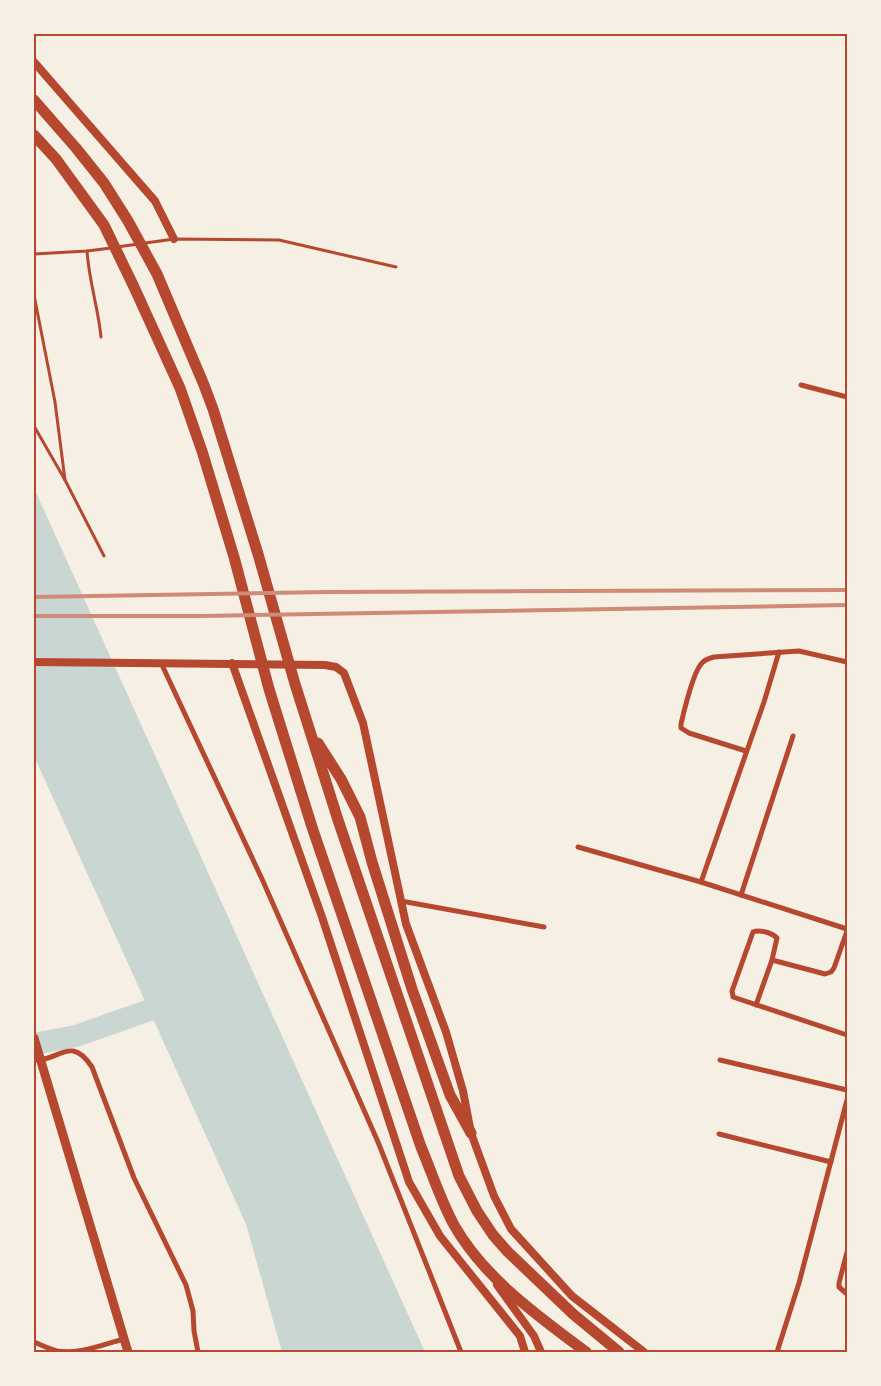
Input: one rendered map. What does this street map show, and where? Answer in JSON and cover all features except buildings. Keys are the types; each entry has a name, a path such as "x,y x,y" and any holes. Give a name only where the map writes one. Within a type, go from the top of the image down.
{"highway":[{"path":"34,100 104,183 128,221 157,274 213,410 338,820 459,1176 476,1211 508,1252 573,1314 619,1352"},
{"path":"34,135 56,159 104,225 180,388 202,451 234,557 269,689 312,827 422,1147 454,1225 489,1271 542,1319 586,1352"},
{"path":"310,729 341,779 360,817 412,990 450,1095 471,1133"}],"main road":[{"path":"34,1038 38,1058 128,1352"}],"street":[{"path":"34,62 155,201 174,239"},
{"path":"801,385 847,397"},
{"path":"746,751 684,731 681,728 698,667 703,662 714,657 746,653 799,651 847,662"},
{"path":"701,882 764,702 779,652"},
{"path":"34,662 325,665 336,667 344,673 363,723 406,924 446,1032 463,1091 471,1133 494,1196 511,1229 572,1296 644,1352"},
{"path":"232,663 322,917 409,1182 440,1236 520,1336 526,1352"},
{"path":"162,664 262,879 378,1142 461,1352"},
{"path":"741,895 793,736"},
{"path":"578,848 701,882 847,930 831,972 825,974 772,960"},
{"path":"401,901 544,927"},
{"path":"756,1005 772,960 777,938 761,931 753,932 732,993 736,999 847,1035"},
{"path":"38,1058 64,1051 73,1051 82,1055 92,1067 134,1178 186,1286 193,1311 194,1332 198,1352"},
{"path":"720,1060 847,1090"},
{"path":"777,1352 799,1283 847,1100"},
{"path":"719,1134 831,1162"},
{"path":"847,1252 839,1284 842,1291 847,1294"},
{"path":"489,1271 505,1297 534,1336 541,1352"},
{"path":"34,1342 55,1350 70,1352 124,1339"}],"lane":[{"path":"34,254 87,251 174,239 279,240 396,267"},
{"path":"87,251 89,276 99,319 101,337"},
{"path":"34,295 55,402 65,480"},
{"path":"34,426 65,480 104,556"}],"shaded area":[{"path":"34,488 425,1352 282,1352 246,1224 34,756"}],"waterway":[{"path":"34,1044 76,1036 178,1000"}],"railway":[{"path":"34,597 327,592 847,590"},
{"path":"34,616 202,616 847,605"}]}
